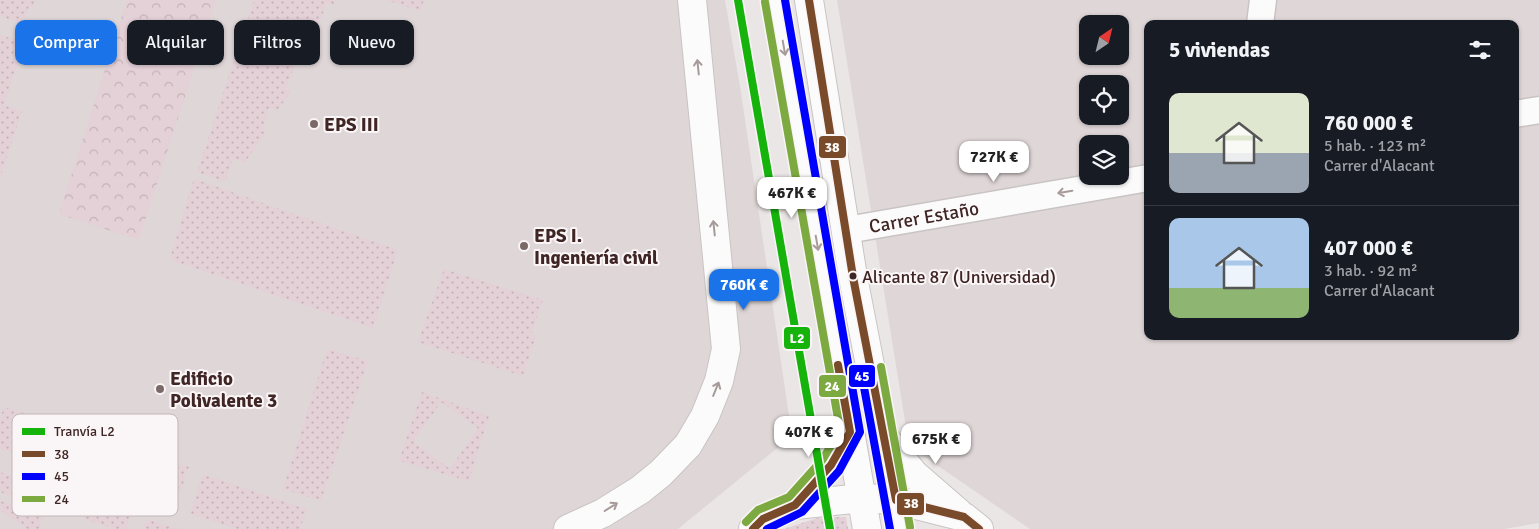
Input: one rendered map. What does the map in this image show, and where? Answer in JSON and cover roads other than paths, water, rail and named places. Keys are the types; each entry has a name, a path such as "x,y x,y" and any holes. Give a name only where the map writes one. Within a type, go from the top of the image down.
{"main road":[{"path":"568,529 603,513 640,490 661,473 688,446 705,416 719,381 726,349 692,0"},
{"path":"775,0 867,529"},
{"path":"809,0 853,277 900,529"},
{"path":"795,505 831,465 850,432"},
{"path":"883,436 914,474 972,523"},
{"path":"752,529 763,519 795,505 862,498 896,500 972,523"}],"street":[{"path":"1260,20 1263,0"},
{"path":"1519,113 1539,110"},
{"name":"Carrer Estaño","path":"847,230 1144,179"}],"tram line":[{"name":"L2","path":"738,0 830,529"}],"place":[{"name":"EPS III","path":"314,124"},
{"name":"EPS I. Ingeniería civil","path":"524,246"},
{"name":"Alicante 87 (Universidad)","path":"853,276"},
{"name":"Edificio Polivalente 3","path":"160,389"}]}
